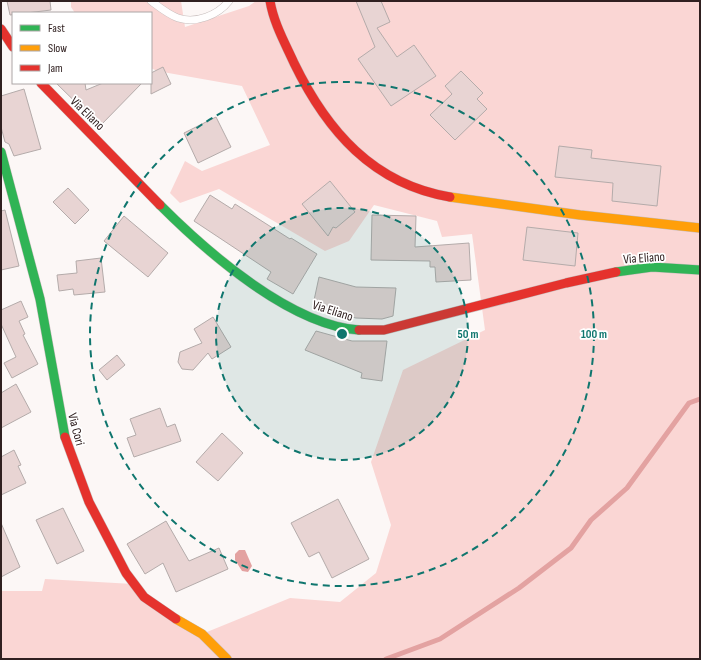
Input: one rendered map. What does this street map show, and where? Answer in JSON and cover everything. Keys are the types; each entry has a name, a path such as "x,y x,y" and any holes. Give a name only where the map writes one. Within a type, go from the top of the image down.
{"street":[{"path":"270,1 278,27 299,73 326,119 355,151 398,182 415,189 444,196 581,215 700,228"},
{"path":"1,29 12,46"},
{"name":"Via Eliano","path":"42,84 170,217 218,260 248,282 291,308 331,325 357,331 384,330 566,283 621,271 652,267 700,270"},
{"name":"Via Cori","path":"1,152 40,299 62,426 72,459 89,502 126,573 144,597 155,606 202,634 226,659"}],"lane":[{"path":"151,1 178,18 191,20 214,13 224,8 229,1"}],"shaded area":[{"path":"71,1 181,1 185,27 249,6 256,1 700,1 700,659 1,659 1,591 42,591 45,579 133,584 202,634 290,598 340,602 376,573 391,525 371,462 403,370 485,330 472,234 442,237 437,221 374,205 349,241 325,251 219,189 180,203 170,193 185,161 202,171 270,145 242,86 157,71 152,68 152,12 74,12 71,7"},
{"path":"239,550 245,550 252,566 248,572 242,571 235,560 235,554"}],"building":[{"path":"7,1 50,1 51,10 12,12 12,15 10,15"},
{"path":"356,1 381,1 390,22 377,28 397,57 414,45 436,76 391,106 358,59 375,47"},
{"path":"163,67 171,84 151,94 152,72"},
{"path":"461,71 483,93 477,99 487,109 455,140 430,115 452,94 445,86"},
{"path":"57,84 85,84 86,90 101,84 141,84 100,126"},
{"path":"24,89 41,149 14,156 9,144 5,142 1,127 1,96"},
{"path":"216,117 231,147 198,163 184,133"},
{"path":"559,146 592,150 591,158 661,166 657,206 612,201 613,183 555,177"},
{"path":"330,181 355,212 336,228 333,227 328,236 302,204"},
{"path":"68,188 89,210 75,224 53,202"},
{"path":"210,195 232,209 235,204 290,239 291,238 317,254 293,294 267,279 271,272 194,221"},
{"path":"5,210 19,266 1,270 1,211"},
{"path":"372,215 416,216 415,247 469,243 471,280 436,282 435,267 430,267 430,261 371,260"},
{"path":"124,216 168,253 148,277 104,241"},
{"path":"527,227 578,233 575,266 523,260"},
{"path":"101,258 105,292 74,295 73,289 59,291 57,275 77,273 76,261"},
{"path":"319,277 356,287 396,288 393,316 382,319 356,318 330,312 313,305"},
{"path":"21,301 28,317 19,321 25,334 23,335 38,364 12,378 4,363 16,357 1,324 1,310"},
{"path":"213,317 231,347 212,359 208,353 193,370 182,369 178,362 180,352 202,343 194,329"},
{"path":"316,331 352,341 387,341 382,381 361,378 362,373 305,350"},
{"path":"117,355 125,365 107,380 99,370"},
{"path":"16,384 31,412 1,428 1,393"},
{"path":"160,408 167,427 175,424 181,441 134,457 127,438 136,435 130,419"},
{"path":"222,433 243,453 218,481 196,462"},
{"path":"14,450 21,465 18,466 26,483 1,495 1,457"},
{"path":"338,499 369,559 332,578 319,552 309,557 291,523"},
{"path":"63,508 84,551 57,564 36,520"},
{"path":"166,521 189,561 219,548 228,569 176,592 163,563 145,574 127,544"},
{"path":"1,523 20,567 1,577"}],"waterway":[{"path":"386,659 440,639 519,588 571,548 591,520 627,488 689,403 700,399"}],"traffic: fast":[{"path":"1,152 40,299 65,437"},
{"path":"160,205 201,244 225,264 278,301 305,315 333,325 359,330"},
{"path":"616,272 652,267 700,270"}],"traffic: slow":[{"path":"450,197 580,215 700,228"},
{"path":"176,619 202,634 227,659"}],"traffic: jam":[{"path":"270,1 277,25 294,63 321,111 338,132 356,151 376,167 398,180 423,190 450,197"},
{"path":"1,29 12,46"},
{"path":"42,84 160,205"},
{"path":"359,330 384,330 566,283 616,272"},
{"path":"65,437 89,502 126,573 144,597 176,619"}]}
